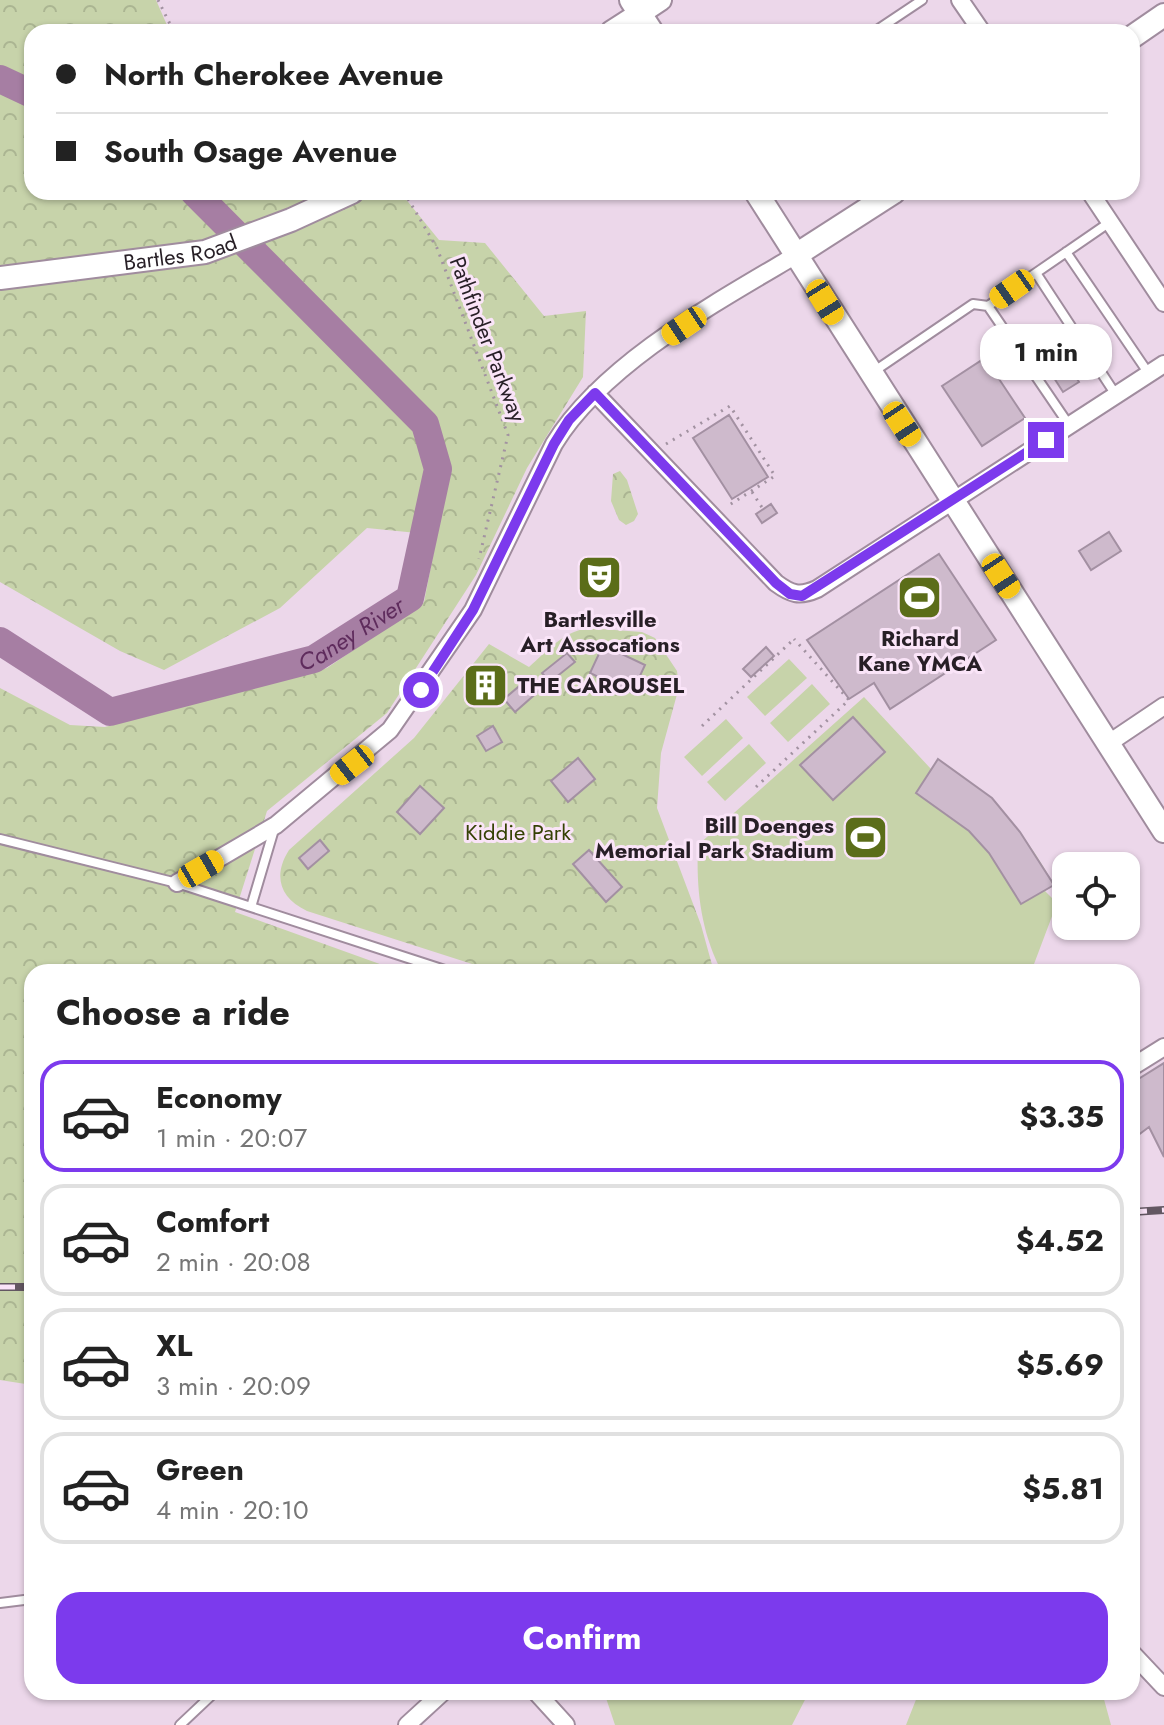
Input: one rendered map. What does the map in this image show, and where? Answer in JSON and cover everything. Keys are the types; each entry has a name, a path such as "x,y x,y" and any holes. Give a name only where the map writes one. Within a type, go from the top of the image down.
{"main road":[{"path":"1140,32 1164,15"},
{"name":"Bartles Road","path":"0,278 205,252 335,200"},
{"path":"761,200 869,374 1164,831"},
{"path":"796,255 882,200"}],"street":[{"path":"641,15 661,0"},
{"path":"960,0 976,24"},
{"path":"1095,200 1164,303"},
{"path":"177,883 276,825 390,730 421,690 473,610 554,444 569,420 595,393 635,359 796,255"},
{"path":"595,393 776,583 790,594 802,596 1164,364"},
{"path":"1109,743 1164,706"},
{"path":"1140,1062 1164,1047"},
{"path":"1140,1662 1164,1687"},
{"path":"407,1725 434,1700"},
{"path":"543,1700 566,1725"}],"lane":[{"path":"886,24 922,0"},
{"path":"869,374 973,304 988,306 1110,222"},
{"path":"1066,252 1149,374"},
{"path":"1036,273 1116,395"},
{"path":"988,306 1069,425"},
{"path":"251,907 276,825"},
{"path":"0,839 177,883 426,964"},
{"path":"0,1603 24,1600"},
{"path":"180,1725 207,1700"}],"path":[{"path":"158,0 170,24"},
{"name":"Pathfinder Parkway","path":"409,200 437,248 508,435 478,563"},
{"path":"663,445 730,406 775,476 723,509"},
{"path":"751,491 763,509"},
{"path":"702,726 794,639 849,700 756,787"}],"green space":[{"path":"0,0 156,0 166,24 24,24 24,200 406,200 439,240 485,243 544,316 586,311 583,377 527,468 476,575 387,713 267,811 235,912 380,964 24,964 24,1384 0,1380 0,688 70,725 105,727 327,668 424,602 437,535 367,528 280,608 164,670 120,651 0,582"},
{"path":"620,471 627,480 638,514 634,521 626,525 619,520 611,501 613,474"},
{"name":"Kiddie Park","path":"578,630 642,632 655,638 677,671 679,687 661,753 657,808 701,925 712,964 472,964 307,911 290,900 280,877 289,850 414,738 489,644 529,667 563,638"},
{"path":"789,659 807,678 765,716 747,697"},
{"path":"812,684 830,704 788,742 770,723"},
{"name":"Bill Doenges Memorial Park Stadium","path":"864,697 931,769 938,759 956,771 989,799 1018,830 1052,882 1052,886 1045,891 1052,898 1052,916 1034,964 718,964 701,910 698,845"},
{"path":"726,719 743,738 702,776 684,757"},
{"path":"749,744 766,763 725,801 707,782"},
{"path":"607,1700 805,1700 792,1725 615,1725"},
{"path":"916,1700 1104,1700 1111,1725 906,1725"}],"building":[{"path":"1044,326 1079,382 1063,392 1027,336"},
{"path":"985,358 1025,418 982,446 942,386"},
{"path":"729,415 768,477 732,499 693,438"},
{"path":"771,504 777,513 762,523 756,514"},
{"path":"1109,532 1121,551 1091,570 1079,551"},
{"name":"Richard Kane YMCA","path":"939,554 996,640 890,709 874,683 849,699 807,640"},
{"path":"603,645 645,665 632,693 590,673"},
{"path":"766,647 774,656 751,677 743,669"},
{"path":"567,653 575,662 550,682 542,673"},
{"name":"THE CAROUSEL","path":"481,672 491,672 498,679 498,689 491,696 481,696 474,689 474,679"},
{"path":"531,676 541,689 515,712 504,699"},
{"path":"853,717 885,752 833,800 800,765"},
{"path":"493,726 502,742 486,751 477,736"},
{"path":"578,758 595,779 568,802 551,781"},
{"path":"938,759 992,798 1020,832 1052,886 1021,904 989,853 969,831 916,793"},
{"path":"420,786 444,808 420,834 397,812"},
{"path":"320,840 329,851 308,869 299,858"},
{"path":"589,850 622,887 606,902 573,864"},
{"path":"1164,1063 1164,1157 1149,1127 1140,1134 1140,1078"}],"waterway":[{"name":"Caney River","path":"0,79 24,90"},
{"name":"Caney River","path":"0,641 110,712 314,659 410,598 438,469 425,424 202,200"}],"railway":[{"path":"1140,1212 1164,1210"},
{"path":"0,1287 24,1287"}],"place":[{"name":"Bartlesville Art Assocations","path":"600,578"},
{"name":"Richard Kane YMCA","path":"920,597"},
{"name":"THE CAROUSEL","path":"486,685"},
{"name":"Bill Doenges Memorial Park Stadium","path":"865,838"}],"route":[{"path":"421,690 473,610 554,444 569,420 595,393 776,583 790,594 802,596 1046,440"}]}
